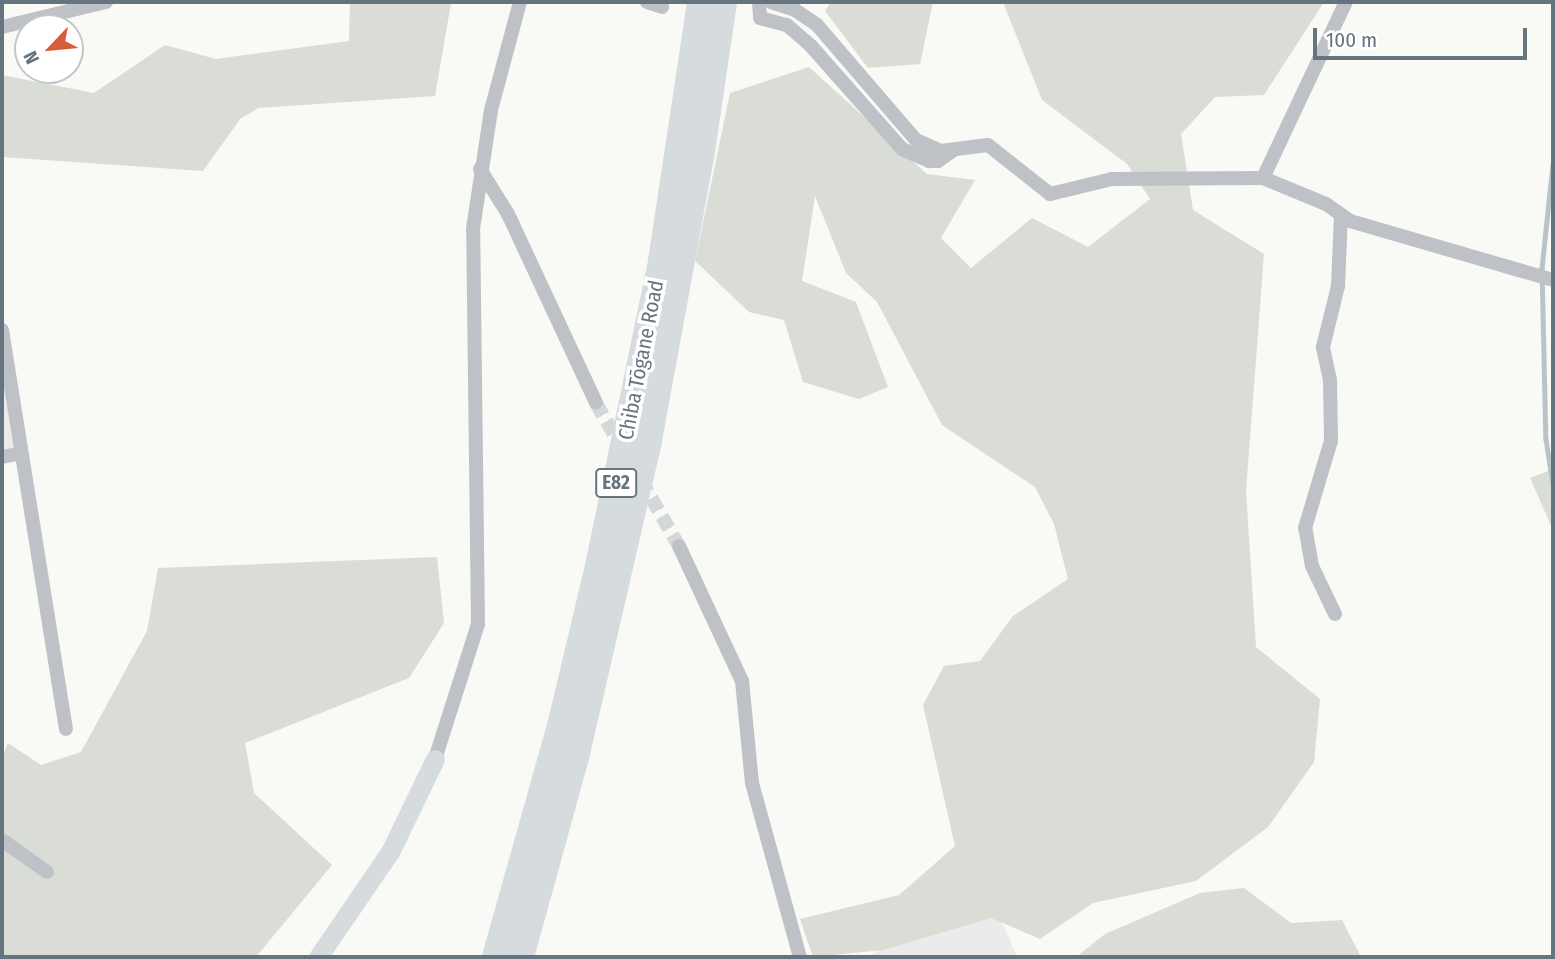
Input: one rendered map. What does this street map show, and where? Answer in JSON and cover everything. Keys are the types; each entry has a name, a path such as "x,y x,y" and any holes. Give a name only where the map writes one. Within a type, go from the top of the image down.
{"highway":[{"name":"Chiba Tōgane Road","path":"495,957 560,726 597,571 661,261 700,2"},
{"name":"Chiba Tōgane Road","path":"521,957 577,753 647,453 701,158 723,2"}],"street":[{"path":"2,27 106,2"},
{"path":"318,957 390,852 435,759 474,647 480,604 471,301 480,169 491,110 520,2"},
{"path":"647,2 662,7"},
{"path":"758,2 760,18 787,25 811,46 902,149 915,157 938,161 956,149"},
{"path":"771,2 795,10 817,25 916,140 928,148 956,149 988,145 1050,194 1112,179 1264,178 1326,204 1341,215 1553,280"},
{"path":"1264,178 1346,2"},
{"path":"480,169 508,214 596,403"},
{"path":"1335,614 1312,566 1305,528 1331,441 1329,380 1323,347 1338,286 1341,215"},
{"path":"2,330 66,729"},
{"path":"2,457 22,453"},
{"path":"679,546 742,681 752,783 800,957"},
{"path":"2,840 47,872"}],"shaded area":[{"path":"350,2 451,3 435,96 259,108 241,118 203,171 2,157 2,75 14,77 14,84 48,84 94,93 165,45 216,59 349,41"},
{"path":"831,2 933,2 920,64 868,68 825,11"},
{"path":"1003,2 1324,2 1264,95 1215,97 1181,134 1193,210 1264,254 1246,491 1256,647 1320,699 1314,762 1268,827 1196,881 1093,903 1040,939 991,918 883,950 813,957 800,919 899,895 955,846 923,705 944,666 980,661 1013,616 1068,579 1054,524 1035,487 942,425 877,302 846,273 815,196 802,281 856,302 888,387 859,399 803,382 784,320 749,312 695,261 730,93 809,67 927,174 975,180 941,238 971,268 1032,218 1088,247 1150,199 1127,164 1042,100"},
{"path":"2,371 14,449 2,452"},
{"path":"1553,469 1553,530 1530,478"},
{"path":"437,557 444,623 409,678 245,743 254,793 332,865 256,957 2,957 2,758 8,743 41,765 81,752 147,631 158,568"},
{"path":"1244,888 1291,923 1342,920 1361,957 1076,957 1105,934 1200,893"},
{"path":"997,910 1017,957 866,957 920,929"}],"waterway":[{"path":"1553,164 1542,268 1546,439 1553,484"}],"tunnel":[{"path":"596,403 622,448"},
{"path":"641,480 679,546"}]}
